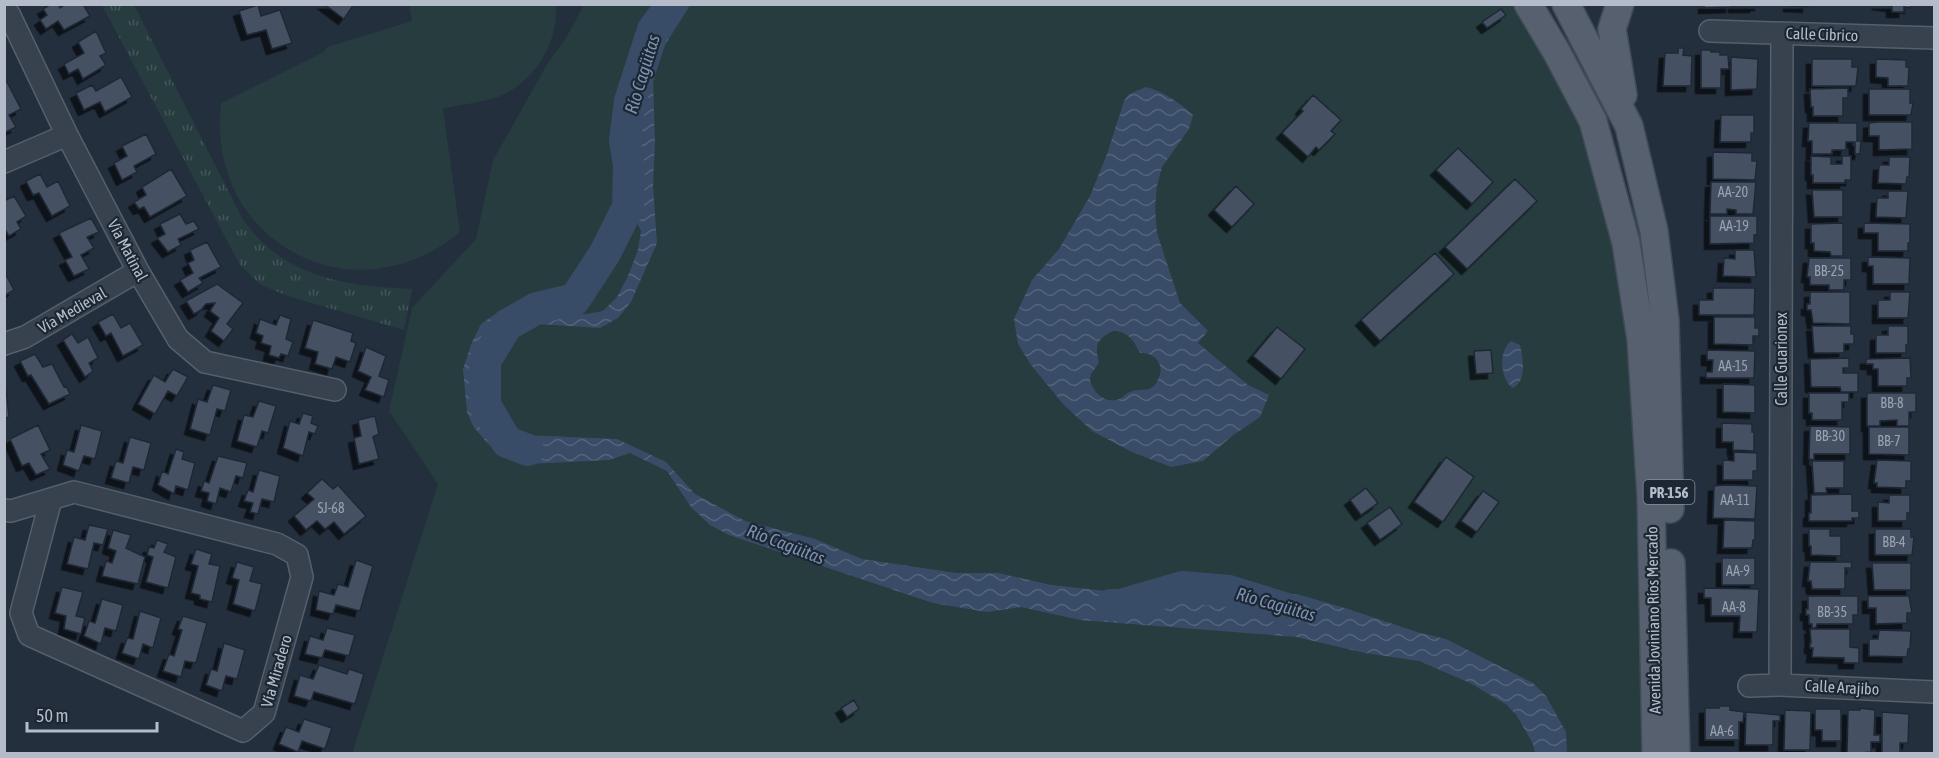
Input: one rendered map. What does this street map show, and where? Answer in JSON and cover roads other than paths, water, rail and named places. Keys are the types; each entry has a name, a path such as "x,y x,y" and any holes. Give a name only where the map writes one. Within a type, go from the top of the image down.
{"main road":[{"name":"Avenida Joviniano Ríos Mercado","path":"1566,4 1629,126 1654,231 1665,320 1676,753"},
{"path":"1620,4 1612,29 1629,126"},
{"name":"Avenida Joviniano Ríos Mercado","path":"1530,5 1593,120 1626,243 1641,340 1652,498 1656,753"}],"street":[{"name":"Vía Matinal","path":"4,10 9,14 67,135 138,271 178,339 205,362 335,390"},
{"name":"Calle Cibrico","path":"1710,31 1935,38"},
{"name":"Calle Guarionex","path":"1780,685 1782,33"},
{"path":"4,162 67,135"},
{"name":"Vía Medieval","path":"4,344 25,337 138,271"},
{"name":"Vía Miradero","path":"4,510 11,511 74,492 277,544 297,555 302,577 264,713 243,731 29,635 21,614 51,499"},
{"name":"Calle Arajibo","path":"1749,686 1780,685 1935,692"}],"water":[{"path":"677,5 690,5 660,53 653,81 655,142 653,186 657,243 631,302 618,318 600,328 524,323 513,319 495,330 482,371 480,388 483,403 494,423 524,435 617,439 666,462 695,494 745,521 815,539 862,559 956,573 998,573 1051,585 1190,600 1221,601 1256,594 1297,594 1446,639 1533,683 1546,696 1566,732 1567,753 1535,753 1533,744 1517,716 1507,705 1470,683 1419,661 1365,653 1296,637 1080,620 1021,607 987,612 933,603 729,535 710,525 691,507 667,471 630,453 609,460 528,464 501,453 487,443 473,426 467,412 463,369 481,324 498,312 564,311 587,314 603,311 617,297 628,276 638,250 641,231 630,208 624,183 633,116 634,70 647,47 651,24 665,11"},
{"path":"1146,87 1153,89 1171,98 1193,115 1189,129 1162,167 1155,208 1157,233 1180,303 1208,331 1198,343 1248,385 1269,395 1260,417 1232,436 1203,461 1171,467 1132,452 1092,431 1063,404 1031,365 1018,344 1014,319 1032,280 1059,249 1090,196 1107,154 1124,101 1129,94","holes":["1118,331 1130,337 1140,353 1155,358 1159,363 1160,375 1150,389 1133,391 1120,399 1107,400 1099,395 1090,379 1099,362 1098,343 1108,334"]},
{"path":"1511,341 1520,345 1523,362 1522,375 1513,388 1505,379 1502,365 1504,351"}],"waterway":[{"name":"Río Cagüitas","path":"528,450 507,442 485,405 485,361 507,325 537,308 575,299 605,253 628,207 629,166 625,140 630,101 653,30 672,4"},
{"name":"Río Cagüitas","path":"1111,605 1120,605 1182,587 1229,591 1287,609"}]}
